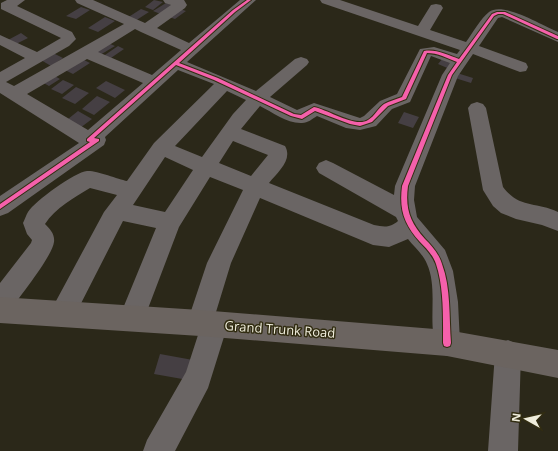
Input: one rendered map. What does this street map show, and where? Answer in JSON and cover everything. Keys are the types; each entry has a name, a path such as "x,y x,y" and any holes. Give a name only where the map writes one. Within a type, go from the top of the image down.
{"main road":[{"name":"Grand Trunk Road","path":"2,311 207,323 447,343 508,353 558,364"}],"street":[{"path":"0,79 69,39 67,35 6,6 18,0"},
{"path":"82,0 191,50"},
{"path":"7,90 86,54 180,5 172,0"},
{"path":"89,140 234,11 250,0"},
{"path":"326,0 421,32 465,54"},
{"path":"421,32 436,8"},
{"path":"447,343 442,277 439,264 433,252 408,218 403,200 405,186 450,75 493,15 497,13 511,16 558,38"},
{"path":"0,39 37,58"},
{"path":"176,63 302,117 314,109 352,123 360,124 370,121 386,105 404,98 425,52 465,54 520,67"},
{"path":"86,54 155,82"},
{"path":"132,318 170,222 206,166 248,107 301,62"},
{"path":"62,314 118,211 161,148 225,83"},
{"path":"0,207 97,140 89,140 7,90"},
{"path":"477,108 493,190 500,200 508,208 549,216 558,222"},
{"path":"158,451 198,378 219,263 255,186 278,158 278,151 229,132"},
{"path":"161,148 384,238 393,237 401,232 408,218"},
{"path":"326,168 408,218"},
{"path":"2,311 43,242 43,236 35,229 34,224 36,218 41,213 72,188 88,179 132,191"},
{"path":"118,211 170,222"},
{"path":"503,451 508,353"}],"building":[{"path":"154,0 163,2 153,10 145,7"},
{"path":"166,3 176,7 163,15 153,11"},
{"path":"81,7 90,10 76,19 66,16"},
{"path":"177,8 186,11 175,19 166,16"},
{"path":"141,9 149,12 135,21 127,18"},
{"path":"105,17 115,21 98,32 88,28"},
{"path":"21,33 28,38 16,44 8,40"},
{"path":"108,43 115,46 100,55 94,52"},
{"path":"118,46 124,49 108,60 102,57"},
{"path":"53,53 63,58 51,66 41,60"},
{"path":"443,58 457,64 452,70 438,64"},
{"path":"82,59 90,63 73,74 65,70"},
{"path":"457,73 473,78 471,83 455,78"},
{"path":"51,74 60,79 49,86 40,81"},
{"path":"63,80 74,85 62,94 51,89"},
{"path":"106,81 125,90 115,98 96,88"},
{"path":"76,87 89,93 75,104 62,98"},
{"path":"97,96 110,102 94,115 82,109"},
{"path":"78,111 92,119 76,131 63,123"},
{"path":"404,112 419,117 413,128 398,123"},
{"path":"160,354 193,360 188,380 154,374"}],"cycle path":[{"path":"0,207 97,140 89,140 234,11 249,0"},
{"path":"447,343 443,280 439,263 433,252 413,229 408,220 404,205 405,186 450,75 493,15 497,13 504,13 558,38"},
{"path":"176,63 216,79 293,115 302,117 314,109 352,123 360,124 370,121 386,105 404,98 425,52 438,53 460,61"}]}
